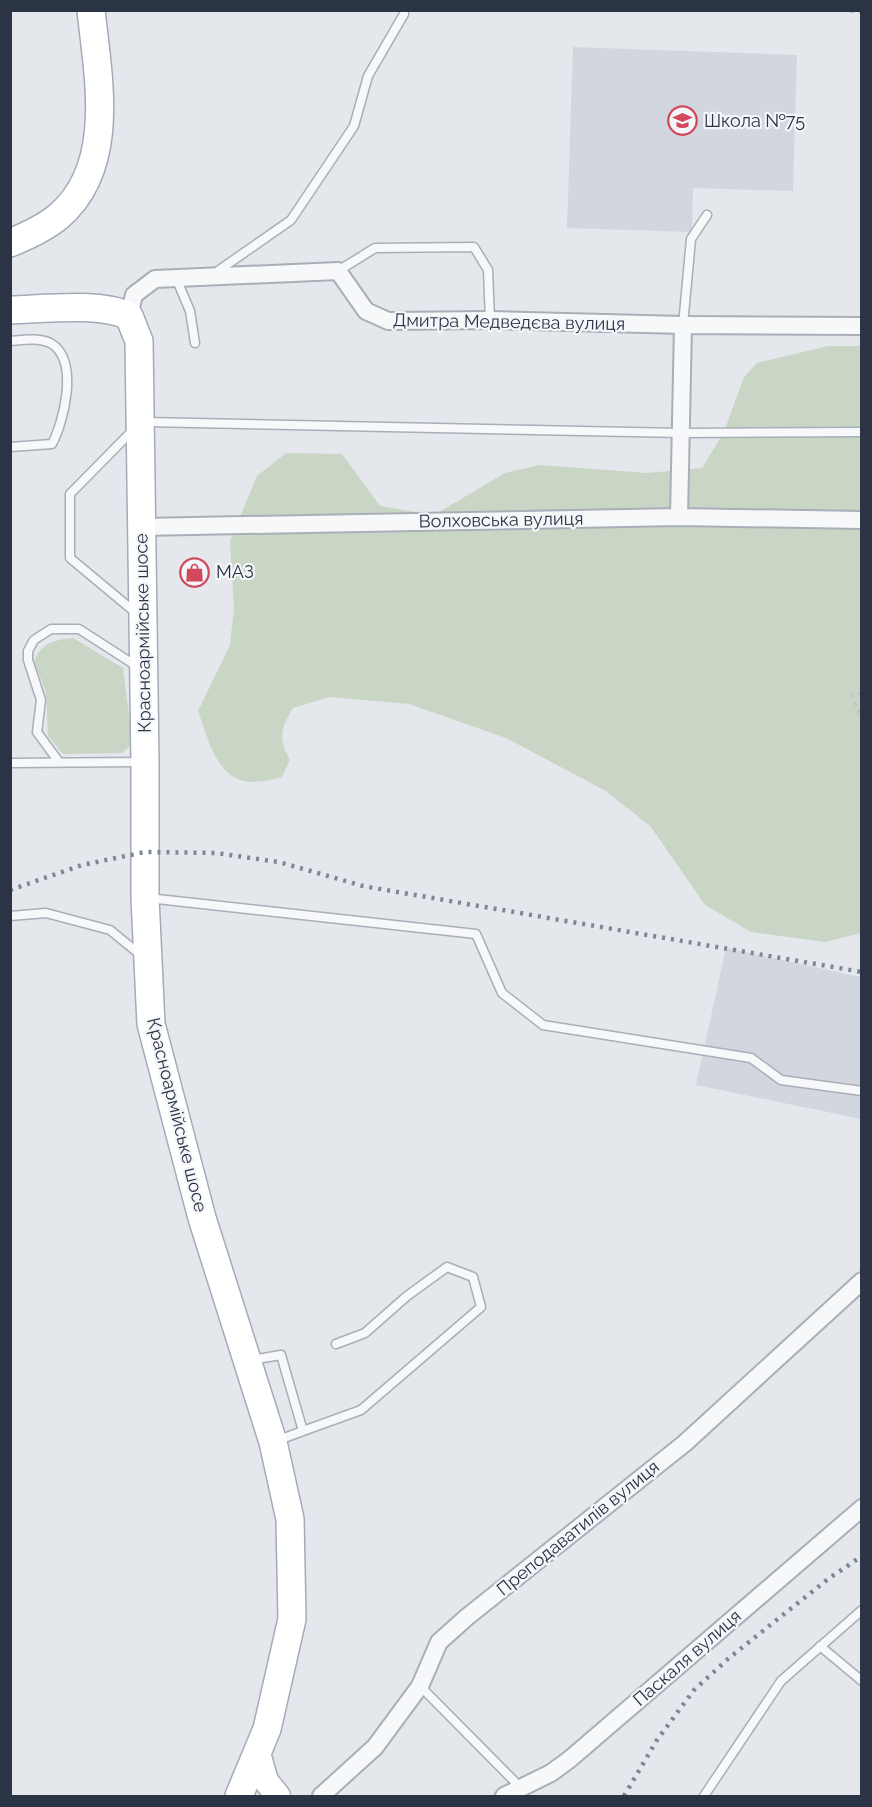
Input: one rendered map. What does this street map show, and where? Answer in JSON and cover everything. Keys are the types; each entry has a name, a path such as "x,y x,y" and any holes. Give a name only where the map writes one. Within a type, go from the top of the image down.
{"main road":[{"path":"10,243 34,233 60,215 81,189 95,158 101,106 91,10"},
{"path":"10,310 98,308 117,311 134,328"},
{"name":"Красноармійське шосе","path":"134,328 141,422 145,898 151,1024 202,1218 273,1442 290,1519 292,1619 267,1729 241,1796"}],"street":[{"path":"134,328 134,295 155,279 338,271"},
{"name":"Дмитра Медведєва вулиця","path":"338,271 366,311 388,321 490,320 682,325 861,326"},
{"path":"679,518 682,325"},
{"name":"Волховська вулиця","path":"141,527 679,518 861,520"},
{"name":"Преподаватилів вулиця","path":"321,1797 375,1747 420,1686 439,1642 467,1617 685,1443 861,1281"},
{"name":"Паскаля вулиця","path":"504,1797 551,1773 570,1759 861,1508"},
{"path":"258,1753 267,1781 278,1797"}],"lane":[{"path":"210,277 291,220 354,126 368,76 404,14"},
{"path":"682,325 691,238 707,215"},
{"path":"338,271 375,248 474,248 488,270 490,320"},
{"path":"176,278 190,311 195,342"},
{"path":"10,341 39,340 51,344 60,352 68,377 59,430 52,444 10,447"},
{"path":"143,618 70,558 70,494 141,422 681,433 861,432"},
{"path":"59,762 37,732 41,700 28,655 34,640 51,629 79,628 144,671"},
{"path":"10,763 145,762"},
{"path":"145,898 476,934 502,993 543,1025 751,1058 781,1080 861,1091"},
{"path":"10,916 46,912 110,930 148,961"},
{"path":"273,1442 360,1410 481,1307 473,1277 447,1267 408,1296 365,1333 336,1344"},
{"path":"246,1361 281,1355 303,1431"},
{"path":"704,1797 781,1682 861,1610"},
{"path":"820,1646 861,1681"},
{"path":"420,1686 520,1788"}],"path":[{"path":"861,693 852,694 861,721"}],"shaded area":[{"name":"Школа №75","path":"573,47 797,55 793,191 693,188 692,232 567,228"},
{"path":"726,948 861,977 861,1119 696,1085"}],"green space":[{"path":"828,346 861,346 861,933 825,942 751,932 705,905 651,827 606,791 506,738 409,704 329,697 293,708 285,722 282,734 290,760 282,777 257,782 241,780 231,775 216,757 198,711 230,645 234,607 230,541 257,476 286,453 342,454 380,506 434,515 505,473 540,465 647,473 702,468 724,432 744,377 757,363"},
{"path":"73,638 123,668 132,740 130,746 122,753 63,754 48,736 46,692 34,662 37,655 49,643"}],"railway":[{"path":"851,10 862,12"},
{"path":"10,890 82,865 145,852 216,853 279,862 363,886 862,972"},
{"path":"624,1796 657,1740 694,1690 729,1658 828,1579 862,1556"}],"place":[{"name":"Школа №75","path":"683,121"},
{"name":"МАЗ","path":"195,572"}]}
